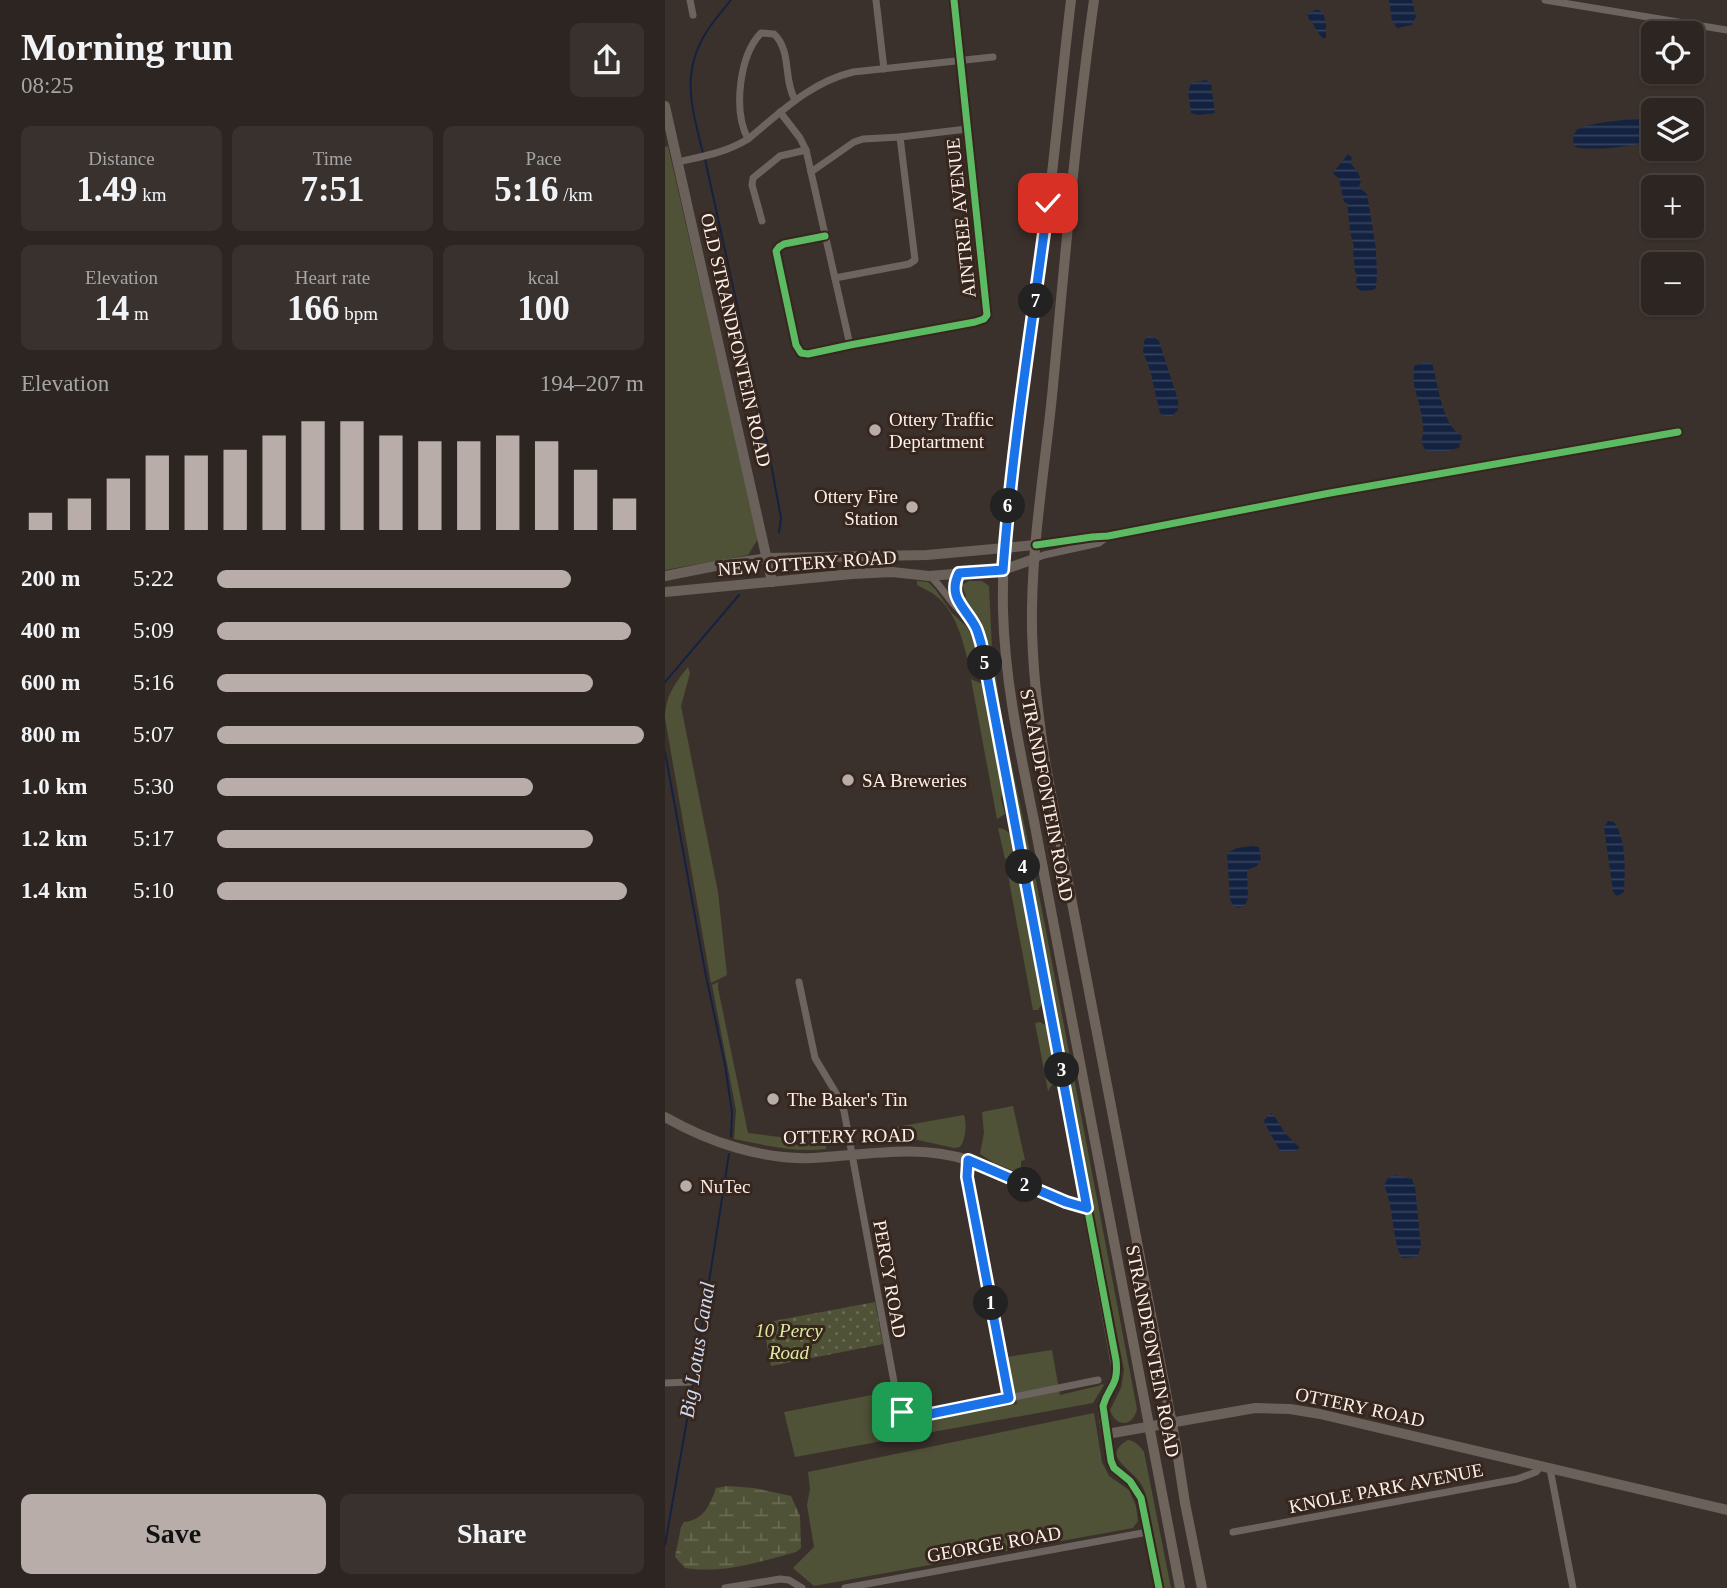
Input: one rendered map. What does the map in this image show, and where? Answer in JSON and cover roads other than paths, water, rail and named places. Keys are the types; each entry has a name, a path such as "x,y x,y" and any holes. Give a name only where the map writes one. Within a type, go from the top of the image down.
{"main road":[{"name":"STRANDFONTEIN ROAD","path":"1071,0 1036,299 1009,490 1003,570 1005,646 1013,718 1180,1588"},
{"name":"STRANDFONTEIN ROAD","path":"1094,0 1068,216 1034,559 1034,675 1045,767 1202,1588"}],"street":[{"path":"690,0 693,15"},
{"path":"876,0 884,69"},
{"name":"AINTREE AVENUE","path":"850,345 975,322 986,315 954,0"},
{"path":"1545,0 1727,30"},
{"path":"748,139 741,117 741,76 761,33 774,34 781,41 790,89 795,100"},
{"path":"683,161 730,149 748,139 809,90 833,78 853,72 993,57"},
{"name":"OLD STRANDFONTEIN ROAD","path":"665,106 683,161 772,582"},
{"path":"781,112 806,150 850,345 804,354 796,345 776,251 783,244 825,236"},
{"path":"811,172 854,142 863,139 967,129"},
{"path":"835,278 909,264 915,260 900,137"},
{"path":"762,221 752,185 753,178 780,156 806,150"},
{"path":"1036,545 1108,536 1678,432"},
{"path":"1034,559 1099,543 1108,536"},
{"name":"NEW OTTERY ROAD","path":"665,576 768,558 927,555 1036,545"},
{"name":"NEW OTTERY ROAD","path":"665,592 874,572 929,576 1003,570 1034,559"},
{"name":"STRANDFONTEIN ROAD","path":"959,573 955,592 975,626 981,643 1087,1208"},
{"name":"STRANDFONTEIN ROAD","path":"929,576 957,608 968,616"},
{"name":"PERCY ROAD","path":"799,982 815,1058 842,1104 899,1409 907,1416 920,1416 1009,1398"},
{"name":"OTTERY ROAD","path":"665,1117 692,1132 761,1153 811,1158 916,1151 952,1155 1087,1208"},
{"path":"968,1160 967,1177 1009,1398 1098,1380"},
{"path":"1087,1208 1117,1371 1113,1387 1103,1406 1111,1461 1114,1468 1131,1481 1141,1499 1159,1588"},
{"path":"665,1383 690,1382"},
{"name":"OTTERY ROAD","path":"1107,1434 1255,1408 1290,1409 1727,1510"},
{"path":"1545,1467 1573,1588"},
{"name":"KNOLE PARK AVENUE","path":"1233,1532 1517,1479 1545,1467"},
{"name":"GEORGE ROAD","path":"845,1588 889,1584 1148,1532"},
{"path":"725,1588 780,1579 789,1580 802,1588"}],"water":[{"path":"1389,0 1412,0 1416,17 1412,25 1397,28 1392,21"},
{"path":"1315,10 1323,13 1326,22 1326,38 1323,39 1307,14"},
{"path":"1206,80 1211,84 1215,113 1191,113 1188,92 1191,83"},
{"path":"1641,119 1641,143 1615,148 1575,147 1573,141 1576,131 1589,125"},
{"path":"1348,154 1353,159 1351,164 1361,181 1359,187 1367,194 1376,248 1377,275 1376,288 1373,290 1361,291 1356,287 1357,274 1347,203 1344,202 1339,179 1333,173"},
{"path":"1148,336 1159,341 1178,400 1178,410 1172,416 1160,413 1143,352 1144,341"},
{"path":"1425,362 1432,363 1445,414 1455,431 1462,436 1459,448 1444,452 1426,451 1421,442 1423,421 1414,384 1414,366"},
{"path":"1608,821 1614,822 1618,830 1624,856 1624,892 1617,896 1613,892 1604,827"},
{"path":"1259,847 1261,859 1257,866 1247,870 1248,898 1245,906 1238,908 1233,906 1230,899 1227,853 1237,848"},
{"path":"1271,1113 1300,1148 1293,1152 1280,1151 1264,1120"},
{"path":"1395,1175 1412,1179 1415,1187 1421,1246 1417,1257 1402,1258 1396,1243 1390,1203 1384,1185 1388,1178"}],"waterway":[{"path":"703,153 692,106 693,61 707,31 731,0"},
{"path":"705,159 767,442 781,518 779,532"},
{"path":"665,682 739,595"},
{"name":"Big Lotus Canal","path":"665,752 725,1065 732,1112 731,1137"},
{"name":"Big Lotus Canal","path":"665,1545 729,1154"}],"place":[{"name":"Ottery Traffic Deptartment","path":"875,430"},
{"name":"Ottery Fire Station","path":"912,507"},
{"name":"SA Breweries","path":"848,780"},
{"name":"The Baker's Tin","path":"773,1099"},
{"name":"NuTec","path":"686,1186"}],"park label":[{"name":"10 Percy Road","path":"789,1341"}]}
